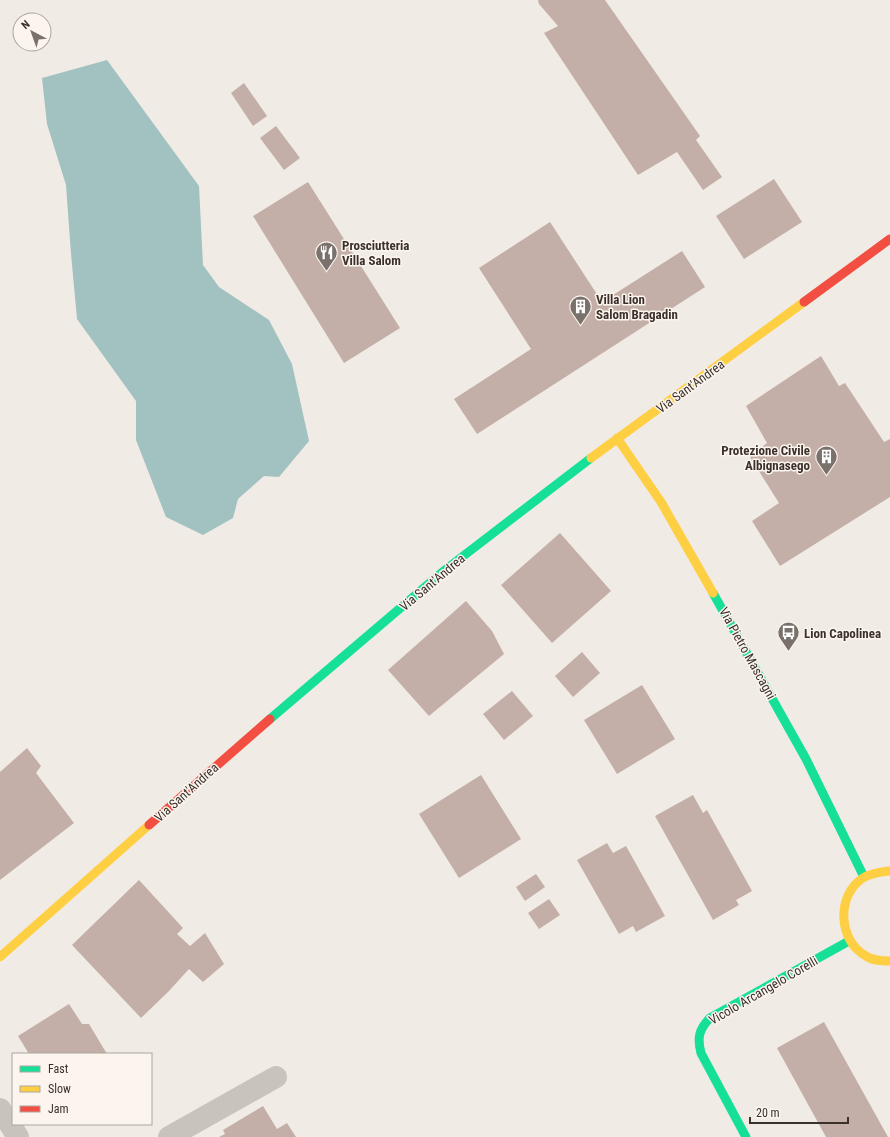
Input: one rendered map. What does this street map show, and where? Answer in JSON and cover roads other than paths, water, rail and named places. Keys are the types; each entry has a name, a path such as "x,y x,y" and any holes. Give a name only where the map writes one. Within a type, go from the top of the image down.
{"street":[{"name":"Via Sant'Andrea","path":"0,957 220,762 445,570 617,438 890,239"},
{"name":"Via Pietro Mascagni","path":"617,438 661,502 759,673 806,759 864,877"},
{"path":"890,871 864,877 852,888 845,900 842,914 844,929 850,941 859,952 871,958 885,962 890,961"},
{"name":"Vicolo Arcangelo Corelli","path":"746,1137 701,1053 698,1044 698,1035 703,1025 710,1018 850,941"},
{"path":"169,1137 276,1077"},
{"path":"0,1109 18,1137"}],"water":[{"path":"107,60 199,186 203,265 219,287 269,320 292,364 309,441 279,477 264,476 238,499 233,518 203,535 166,517 136,440 136,401 77,319 66,185 47,124 42,78"}],"place":[{"name":"Prosciutteria Villa Salom","path":"326,272"},
{"name":"Villa Lion Salom Bragadin","path":"581,326"},
{"name":"Protezione Civile Albignasego","path":"826,476"},
{"name":"Lion Capolinea","path":"789,652"}]}
